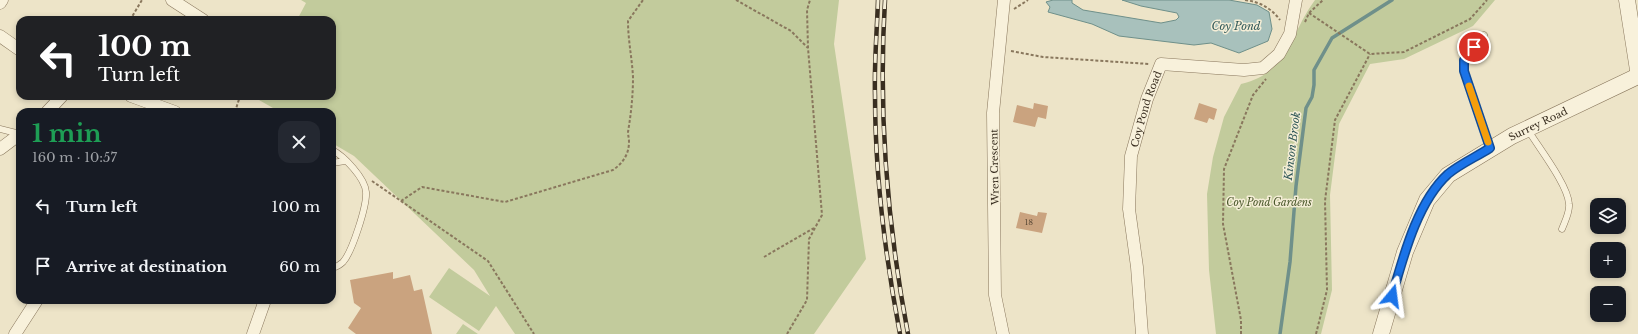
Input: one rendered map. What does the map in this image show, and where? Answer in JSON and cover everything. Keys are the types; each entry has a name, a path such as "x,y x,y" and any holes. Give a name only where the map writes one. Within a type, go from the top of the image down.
{"street":[{"path":"172,0 197,16"},
{"name":"Wren Crescent","path":"1003,334 995,295 993,113 1004,0"},
{"name":"Coy Pond Road","path":"1142,334 1137,274 1129,209 1131,156 1147,99 1161,64 1244,70 1263,68 1279,54 1290,34 1296,0"},
{"path":"1626,0 1638,70"},
{"path":"0,36 16,47"},
{"name":"Surrey Road","path":"1381,334 1405,252 1427,200 1448,174 1490,148 1528,128 1638,76"},
{"path":"51,108 58,100"},
{"path":"140,100 158,108"},
{"path":"0,149 16,137"},
{"path":"15,334 34,304"},
{"path":"253,334 264,304"}],"lane":[{"path":"1484,35 1464,60 1464,71 1490,148"},
{"path":"1528,128 1556,174 1567,196 1569,205 1562,229"},
{"path":"0,129 16,133"},
{"path":"336,152 356,170 362,178 366,191 365,206 355,237 344,262 336,266"},
{"path":"336,162 345,161"}],"path":[{"path":"132,16 142,0"},
{"path":"401,201 422,187 505,202 613,170 620,165 628,150 628,134 631,120 633,77 628,21 643,0"},
{"path":"737,0 791,30 808,48"},
{"path":"787,334 807,300 809,239 822,215 808,48 807,10 810,0"},
{"path":"1012,11 1028,0"},
{"path":"1245,0 1256,2 1273,11 1290,34"},
{"path":"1303,27 1309,13 1323,0"},
{"path":"1309,13 1370,54 1404,52 1470,19 1487,0"},
{"path":"999,48 1043,57 1161,64"},
{"path":"1316,334 1327,290 1325,201 1335,120 1370,54"},
{"path":"1241,334 1241,320 1223,224 1224,169 1253,95 1269,76"},
{"path":"356,170 488,261 534,334"},
{"path":"764,257 815,228"}],"green space":[{"path":"301,0 839,0 834,44 866,259 814,334 515,334 496,306 479,331 429,297 449,268 490,296 474,270 354,156 336,145 336,108 273,108 259,100 336,100 336,16 299,16 306,3"},
{"name":"Coy Pond Gardens","path":"1315,0 1495,0 1473,26 1404,59 1370,64 1339,124 1330,195 1332,290 1321,334 1216,334 1209,270 1207,194 1213,157 1224,117 1241,84 1270,71 1287,51 1306,13"},
{"path":"463,324 478,334 456,334"}],"water":[{"name":"Coy Pond","path":"1053,0 1072,0 1072,3 1083,10 1161,23 1176,20 1179,17 1177,13 1141,6 1122,0 1229,0 1257,5 1269,12 1272,29 1268,41 1239,53 1211,43 1194,45 1119,36 1092,24 1048,12 1050,7 1046,2"}],"building":[{"path":"1034,103 1048,106 1046,119 1038,117 1035,127 1013,122 1017,105 1033,109"},
{"path":"1199,103 1217,109 1214,120 1209,118 1207,123 1194,119"},
{"path":"1020,212 1037,216 1038,212 1047,213 1042,233 1016,228"},
{"path":"393,272 393,279 410,275 414,291 422,289 432,334 356,334 348,328 361,308 354,303 350,280"}],"waterway":[{"name":"Kinson Brook","path":"1280,334 1290,262 1296,186 1306,108 1312,97 1314,70 1332,38 1392,0"}],"railway":[{"path":"878,0 875,59 875,125 885,245 900,334"},
{"path":"885,0 883,84 886,168 895,251 908,334"}],"slow traffic":[{"path":"1469,86 1488,142"}],"route":[{"path":"1392,296 1405,252 1427,200 1448,174 1490,148 1464,71 1464,60 1474,47"}]}
